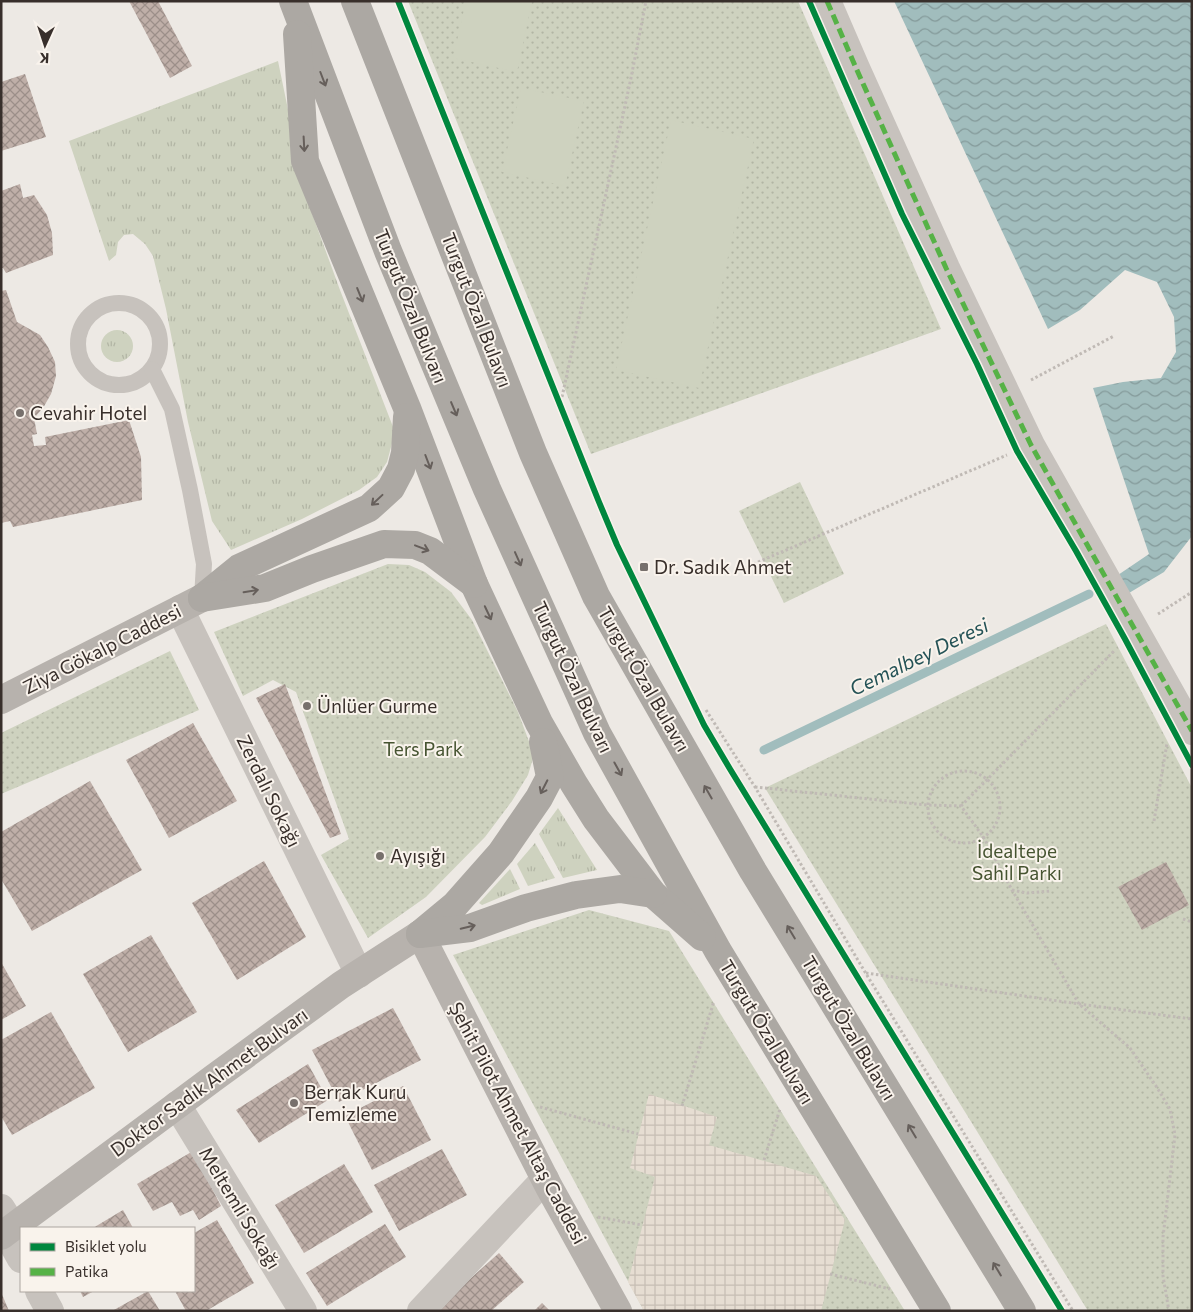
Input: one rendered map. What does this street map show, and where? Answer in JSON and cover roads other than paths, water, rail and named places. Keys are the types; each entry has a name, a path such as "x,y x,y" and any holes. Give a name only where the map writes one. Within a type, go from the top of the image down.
{"highway":[{"name":"Turgut Özal Bulavrı","path":"355,1 533,453 596,596 753,871 1022,1311"},
{"path":"294,4 305,161 407,408 474,584 539,723 596,819 653,894 722,958"},
{"name":"Turgut Özal Bulvarı","path":"294,4 388,252 487,489 597,733 722,958 933,1304"},
{"path":"191,604 238,568 369,508 391,488 401,469 405,453 407,408"},
{"path":"191,604 265,588 384,544 415,545 430,551 474,584"},
{"path":"420,934 455,906 501,853 539,798 550,777 539,723"},
{"path":"420,934 470,928 526,908 576,895 620,890 653,894"}],"street":[{"path":"827,1 946,268 1031,445 1192,731"},
{"name":"Ziya Gökalp Caddesi","path":"1,700 191,604"},
{"name":"Zerdalı Sokağı","path":"191,604 359,974"},
{"name":"Doktor Sadık Ahmet Bulvarı","path":"5,1226 177,1105 341,985 420,934"},
{"name":"Şehit Pilot Ahmet Altaş Caddesi","path":"420,934 545,1179 618,1311"},
{"name":"Meltemli Sokağı","path":"177,1105 303,1311"},
{"path":"421,1311 545,1179"},
{"path":"5,1226 20,1257"},
{"path":"40,1292 50,1311"}],"lane":[{"path":"124,304 142,311 152,320 158,331 160,344 158,357 152,369 142,378 129,384 116,385 102,381 90,374 82,363 78,349 79,335 84,322 104,306 124,304"},
{"path":"152,369 172,409 204,564 191,604"}],"water":[{"path":"894,1 1192,1 1192,536 1164,572 1129,593 1118,575 1149,554 1093,388 1123,382 1161,378 1176,352 1174,317 1157,282 1125,270 1080,310 1048,329"}],"waterway":[{"name":"Cemalbey Deresi","path":"764,750 1089,594"}],"place":[{"name":"Cevahir Hotel","path":"20,413"},
{"name":"Dr. Sadık Ahmet","path":"644,567"},
{"name":"Ünlüer Gurme","path":"307,706"},
{"name":"Ayışığı","path":"380,856"},
{"name":"Berrak Kuru Temizleme","path":"294,1103"}],"park label":[{"name":"Ters Park","path":"423,749"},
{"name":"İdealtepe Sahil Parkı","path":"1017,862"}]}
